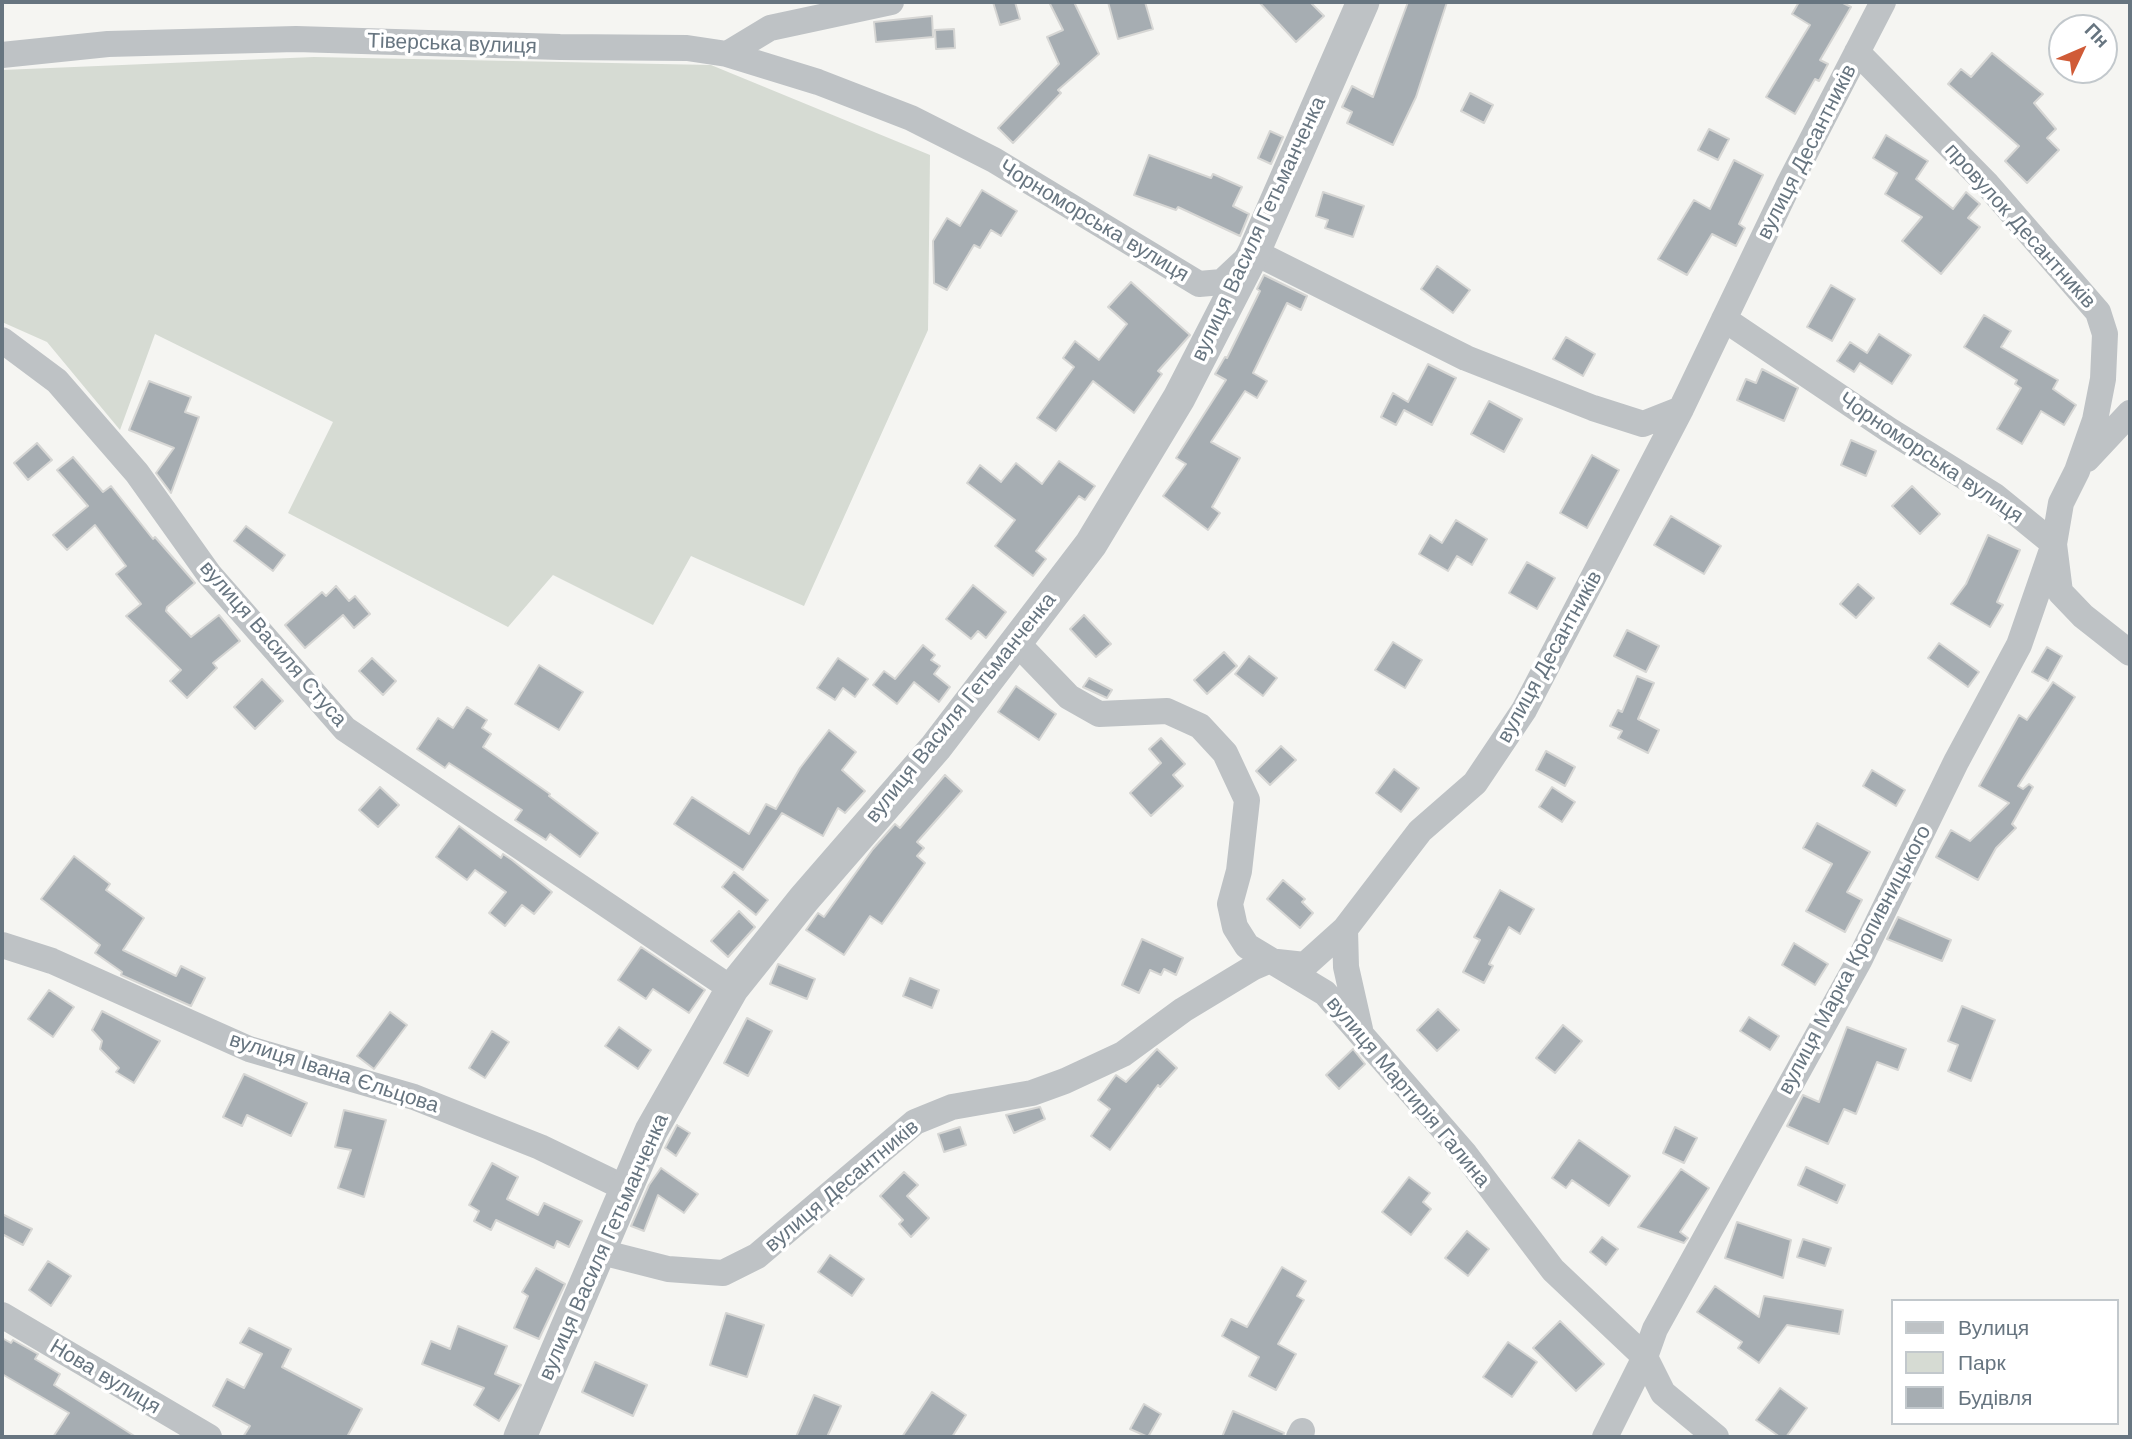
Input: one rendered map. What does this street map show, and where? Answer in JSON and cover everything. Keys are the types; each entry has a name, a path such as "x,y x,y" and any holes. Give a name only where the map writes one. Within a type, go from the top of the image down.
{"street":[{"path":"727,54 770,28 891,2"},
{"name":"вулиця Василя Гетьманченка","path":"520,1437 651,1131 733,989 804,899 936,747 1098,532 1179,398 1254,252 1363,2"},
{"name":"вулиця Десантників","path":"601,1252 668,1269 723,1273 757,1256 915,1122 952,1107 1032,1093 1065,1081 1123,1054 1219,987 1268,961 1305,965 1345,929 1420,831 1475,783 1524,710 1681,409 1788,186 1883,2"},
{"name":"Тіверська вулиця","path":"2,55 108,44 296,39 687,48 727,54"},
{"name":"провулок Десантників","path":"1857,52 1986,183 2098,312 2105,334 2103,379 2095,420 2077,471"},
{"name":"Чорноморська вулиця","path":"727,54 818,82 911,118 1005,167 1199,284 1222,282 1254,252"},
{"path":"1254,252 1466,358 1593,408 1643,424 1681,409"},
{"name":"Чорноморська вулиця","path":"1724,319 1889,430 1995,496 2054,544"},
{"name":"вулиця Василя Стуса","path":"2,340 57,381 137,473 209,574 345,729 733,989"},
{"path":"2077,471 2130,413"},
{"name":"вулиця Марка Кропивницького","path":"1605,1437 1645,1357 1655,1329 1859,961 1956,762 2020,645 2054,544 2061,503 2077,471"},
{"path":"2054,544 2060,592 2083,616 2130,653"},
{"path":"2030,617 2046,609 2083,616"},
{"name":"вулиця Мартирія Галина","path":"1016,642 1069,696 1099,714 1167,711 1200,726 1225,753 1247,800 1238,871 1230,904 1235,927 1247,946 1325,993 1360,1029 1465,1154 1552,1270 1645,1357 1663,1393 1716,1437"},
{"path":"1345,929 1346,967 1360,1029"},
{"name":"вулиця Івана Єльцова","path":"2,945 52,961 249,1049 427,1102 540,1147 625,1188"},
{"name":"Нова вулиця","path":"2,1315 209,1437"}],"green space":[{"path":"314,57 711,65 930,155 928,330 804,606 691,556 653,625 553,575 508,627 288,513 333,422 155,334 120,430 47,342 2,322 2,70"}],"building":[{"path":"993,2 1015,2 1020,19 1000,25"},
{"path":"1049,2 1074,2 1099,54 1058,90 1061,93 1013,143 998,128 1059,64 1047,37 1063,30"},
{"path":"1108,2 1145,2 1153,29 1118,39"},
{"path":"1259,2 1310,2 1324,16 1296,42"},
{"path":"1408,2 1447,2 1416,97 1393,145 1347,123 1352,112 1342,107 1352,86 1373,97"},
{"path":"1799,2 1841,2 1851,7 1820,60 1828,64 1819,81 1815,79 1795,114 1766,97 1810,25 1792,14"},
{"path":"932,16 933,37 876,42 874,22"},
{"path":"954,29 955,48 936,49 935,30"},
{"path":"1992,53 2043,94 2034,103 2056,129 2047,138 2059,150 2027,183 2005,161 2019,146 1948,84 1961,69 1971,77"},
{"path":"1470,93 1493,105 1484,123 1461,111"},
{"path":"1709,129 1729,139 1718,160 1698,150"},
{"path":"1270,131 1283,137 1271,164 1258,158"},
{"path":"1886,135 1928,161 1916,179 1953,209 1966,192 1980,204 1968,218 1980,227 1941,274 1902,241 1922,217 1885,194 1897,173 1873,158"},
{"path":"1149,155 1211,178 1213,174 1242,187 1233,206 1249,214 1240,236 1178,207 1176,210 1134,195"},
{"path":"1734,160 1763,175 1739,224 1745,228 1736,246 1712,234 1687,275 1658,259 1694,200 1710,209"},
{"path":"982,190 1017,211 1001,236 991,230 980,248 974,245 947,290 934,283 933,241 947,218 960,226"},
{"path":"1323,192 1364,206 1353,237 1325,228 1328,220 1316,216"},
{"path":"1437,266 1470,290 1453,313 1421,289"},
{"path":"1264,275 1307,296 1301,310 1287,303 1253,373 1267,381 1257,398 1245,391 1211,442 1240,458 1212,507 1220,513 1208,530 1163,496 1186,464 1176,458 1226,380 1215,374 1225,357 1227,358 1260,291 1257,289"},
{"path":"1131,282 1190,335 1158,371 1162,374 1134,413 1093,381 1056,431 1037,418 1074,367 1063,358 1075,341 1099,360 1127,324 1108,307"},
{"path":"1831,285 1855,299 1832,341 1807,327"},
{"path":"1984,315 2011,331 2001,347 2058,380 2053,389 2076,405 2064,425 2041,411 2022,444 1997,429 2021,388 2015,384 2017,380 1964,347"},
{"path":"1879,334 1911,355 1892,384 1860,363 1854,372 1837,361 1850,342 1867,353"},
{"path":"1566,337 1595,354 1583,376 1553,359"},
{"path":"1428,364 1456,378 1432,425 1404,410 1396,425 1381,417 1393,393 1408,402"},
{"path":"1762,369 1798,388 1784,421 1737,400 1746,379 1756,383"},
{"path":"149,381 191,397 185,412 199,417 171,493 156,473 174,448 129,430"},
{"path":"1489,401 1522,419 1504,452 1471,434"},
{"path":"1851,440 1876,451 1866,476 1841,465"},
{"path":"37,443 52,460 28,480 14,463"},
{"path":"1592,455 1619,470 1587,528 1560,513"},
{"path":"73,457 103,492 111,486 153,539 155,537 195,583 167,607 166,611 191,637 219,615 240,641 213,663 217,668 187,698 170,681 181,670 126,616 141,604 116,574 126,566 95,525 67,550 53,535 88,506 57,470"},
{"path":"1059,461 1095,486 1085,500 1079,496 1036,551 1046,559 1033,576 995,546 1015,520 967,483 980,465 1001,482 1016,463 1042,484"},
{"path":"1912,486 1940,514 1920,534 1892,506"},
{"path":"1671,516 1721,546 1704,574 1654,545"},
{"path":"1456,520 1487,539 1472,565 1457,556 1448,571 1419,554 1430,535 1442,543"},
{"path":"246,526 285,555 273,571 234,541"},
{"path":"1988,535 2020,550 1997,602 2003,605 1990,627 1951,604 1966,584"},
{"path":"1527,562 1555,578 1537,609 1509,593"},
{"path":"1858,584 1874,598 1856,618 1840,604"},
{"path":"973,585 1006,612 986,638 978,631 971,639 946,619"},
{"path":"336,586 349,601 355,596 370,614 354,628 343,615 305,648 285,625 322,592 326,596"},
{"path":"1084,615 1111,644 1096,657 1070,629"},
{"path":"1627,630 1659,646 1646,672 1614,656"},
{"path":"1393,642 1422,660 1405,688 1375,670"},
{"path":"1939,643 1979,672 1968,687 1928,658"},
{"path":"923,645 935,655 931,660 940,666 934,674 950,687 939,702 914,682 897,704 873,685 884,671 895,679"},
{"path":"2047,647 2062,656 2048,681 2032,672"},
{"path":"1224,652 1237,666 1207,694 1194,680"},
{"path":"1249,656 1277,678 1263,696 1235,674"},
{"path":"372,658 396,681 383,695 359,671"},
{"path":"838,658 868,679 855,697 843,688 835,700 817,688"},
{"path":"539,665 583,692 559,730 515,704"},
{"path":"1637,676 1654,683 1638,719 1659,730 1648,753 1618,738 1622,731 1610,726 1618,710 1622,712"},
{"path":"1089,678 1112,690 1107,698 1083,687"},
{"path":"262,679 283,701 255,729 234,707"},
{"path":"2053,682 2075,697 2018,786 2023,789 2029,784 2033,787 2012,824 2016,828 1996,848 1978,880 1936,857 1951,830 1970,841 2009,803 1979,786 2019,715 2027,720"},
{"path":"1016,686 1056,714 1039,740 998,712"},
{"path":"467,707 487,720 482,728 491,734 483,747 550,794 549,796 598,833 580,857 550,834 546,840 515,820 522,810 449,763 445,768 417,749 438,718 453,728"},
{"path":"829,730 856,752 842,770 865,791 845,813 838,808 823,836 782,813 743,870 674,824 692,797 749,834 766,804 776,809 800,768"},
{"path":"1161,738 1185,764 1173,775 1183,786 1151,816 1130,793 1161,763 1149,749"},
{"path":"1281,746 1296,760 1270,785 1256,771"},
{"path":"1546,751 1575,767 1565,786 1536,770"},
{"path":"1394,769 1419,788 1401,812 1376,793"},
{"path":"1872,770 1905,790 1896,806 1863,786"},
{"path":"945,775 962,791 917,842 924,848 917,856 925,863 882,924 870,916 844,955 806,930 818,913 824,917 873,849 895,824 900,828"},
{"path":"380,787 399,805 378,827 359,810"},
{"path":"1552,787 1575,802 1562,822 1539,807"},
{"path":"1817,823 1870,852 1847,892 1862,900 1845,932 1806,911 1832,864 1803,848"},
{"path":"459,826 501,858 503,854 512,860 552,892 534,914 522,905 505,926 489,913 506,892 475,870 467,880 436,857"},
{"path":"74,856 110,884 106,890 144,918 123,950 176,976 181,966 205,978 191,1006 121,975 122,972 95,953 100,945 41,899"},
{"path":"734,872 768,900 756,915 722,887"},
{"path":"1283,880 1305,899 1302,902 1313,913 1300,928 1267,899"},
{"path":"1500,890 1534,909 1520,934 1509,927 1489,964 1493,966 1484,983 1463,972 1480,940 1474,937"},
{"path":"739,911 755,927 728,957 711,941"},
{"path":"1898,917 1951,940 1942,961 1887,939"},
{"path":"1142,939 1183,958 1176,975 1164,969 1161,975 1150,970 1139,993 1122,985"},
{"path":"1794,943 1828,964 1815,985 1782,965"},
{"path":"641,947 705,990 689,1013 653,989 646,999 618,980"},
{"path":"778,964 815,979 807,999 770,984"},
{"path":"910,978 939,990 932,1008 903,996"},
{"path":"49,990 74,1007 53,1037 28,1019"},
{"path":"1962,1006 1995,1020 1971,1081 1948,1071 1958,1045 1948,1041"},
{"path":"1438,1009 1459,1030 1437,1051 1417,1030"},
{"path":"102,1011 160,1041 134,1083 116,1072 119,1068 100,1049 102,1041 92,1030"},
{"path":"390,1012 407,1025 374,1069 357,1056"},
{"path":"1749,1017 1779,1036 1770,1050 1740,1031"},
{"path":"747,1018 772,1031 748,1076 724,1063"},
{"path":"1563,1025 1582,1041 1555,1073 1536,1058"},
{"path":"619,1027 651,1050 638,1069 605,1046"},
{"path":"1847,1027 1906,1049 1898,1070 1877,1062 1856,1114 1844,1109 1828,1144 1787,1126 1803,1095 1819,1102"},
{"path":"492,1031 509,1042 485,1078 469,1068"},
{"path":"1157,1049 1177,1068 1160,1087 1158,1085 1110,1150 1091,1136 1110,1109 1098,1100 1116,1075 1126,1082"},
{"path":"1353,1049 1365,1064 1339,1089 1326,1075"},
{"path":"244,1074 307,1103 291,1136 247,1115 242,1126 223,1117"},
{"path":"1040,1107 1045,1119 1014,1133 1006,1115"},
{"path":"344,1110 386,1120 364,1197 338,1188 351,1150 335,1147"},
{"path":"677,1125 690,1133 676,1156 665,1148"},
{"path":"960,1127 966,1145 944,1152 938,1134"},
{"path":"1675,1127 1697,1138 1684,1163 1663,1153"},
{"path":"1579,1140 1630,1176 1609,1206 1572,1180 1566,1188 1552,1178"},
{"path":"492,1163 518,1177 507,1199 538,1215 544,1203 582,1221 569,1247 557,1241 554,1248 496,1220 491,1230 474,1221 479,1211 469,1205"},
{"path":"1806,1167 1845,1185 1837,1203 1798,1185"},
{"path":"661,1168 698,1194 684,1213 658,1195 644,1231 631,1226 649,1185"},
{"path":"1681,1169 1709,1188 1680,1232 1688,1238 1684,1243 1638,1227"},
{"path":"904,1172 918,1185 907,1196 929,1218 911,1237 899,1224 903,1220 880,1196"},
{"path":"1409,1177 1430,1193 1423,1202 1431,1209 1411,1235 1382,1212"},
{"path":"2,1214 32,1229 23,1245 2,1234"},
{"path":"1737,1222 1791,1240 1783,1278 1725,1258"},
{"path":"1467,1231 1489,1249 1468,1276 1445,1258"},
{"path":"1602,1237 1618,1249 1606,1265 1590,1252"},
{"path":"1803,1239 1831,1248 1825,1266 1797,1257"},
{"path":"830,1255 864,1279 852,1296 818,1272"},
{"path":"48,1261 71,1276 51,1306 29,1290"},
{"path":"1282,1267 1306,1281 1297,1296 1304,1300 1278,1344 1296,1354 1276,1390 1249,1376 1259,1357 1222,1336 1231,1319 1247,1327"},
{"path":"536,1268 565,1284 539,1339 514,1328 528,1296 522,1292"},
{"path":"1715,1286 1759,1317 1764,1296 1843,1310 1839,1334 1787,1325 1759,1363 1738,1348 1742,1342 1697,1312"},
{"path":"726,1313 764,1325 747,1377 710,1365"},
{"path":"1560,1321 1604,1364 1576,1391 1533,1348"},
{"path":"458,1326 507,1346 495,1374 521,1385 499,1421 474,1405 484,1388 422,1364 431,1341 450,1349"},
{"path":"249,1328 291,1349 282,1367 362,1409 347,1437 243,1437 250,1426 213,1406 227,1379 244,1388 262,1354 240,1343"},
{"path":"2,1338 11,1343 13,1340 38,1354 35,1359 60,1374 54,1385 136,1437 53,1437 69,1413 2,1374"},
{"path":"1508,1342 1537,1362 1512,1397 1483,1377"},
{"path":"595,1362 647,1385 633,1416 582,1392"},
{"path":"1780,1388 1807,1408 1786,1437 1780,1437 1756,1420"},
{"path":"932,1392 966,1415 952,1437 902,1437"},
{"path":"814,1395 841,1406 827,1437 796,1437"},
{"path":"1144,1404 1161,1414 1148,1437 1130,1429"},
{"path":"1233,1411 1284,1433 1283,1437 1222,1437"}]}
